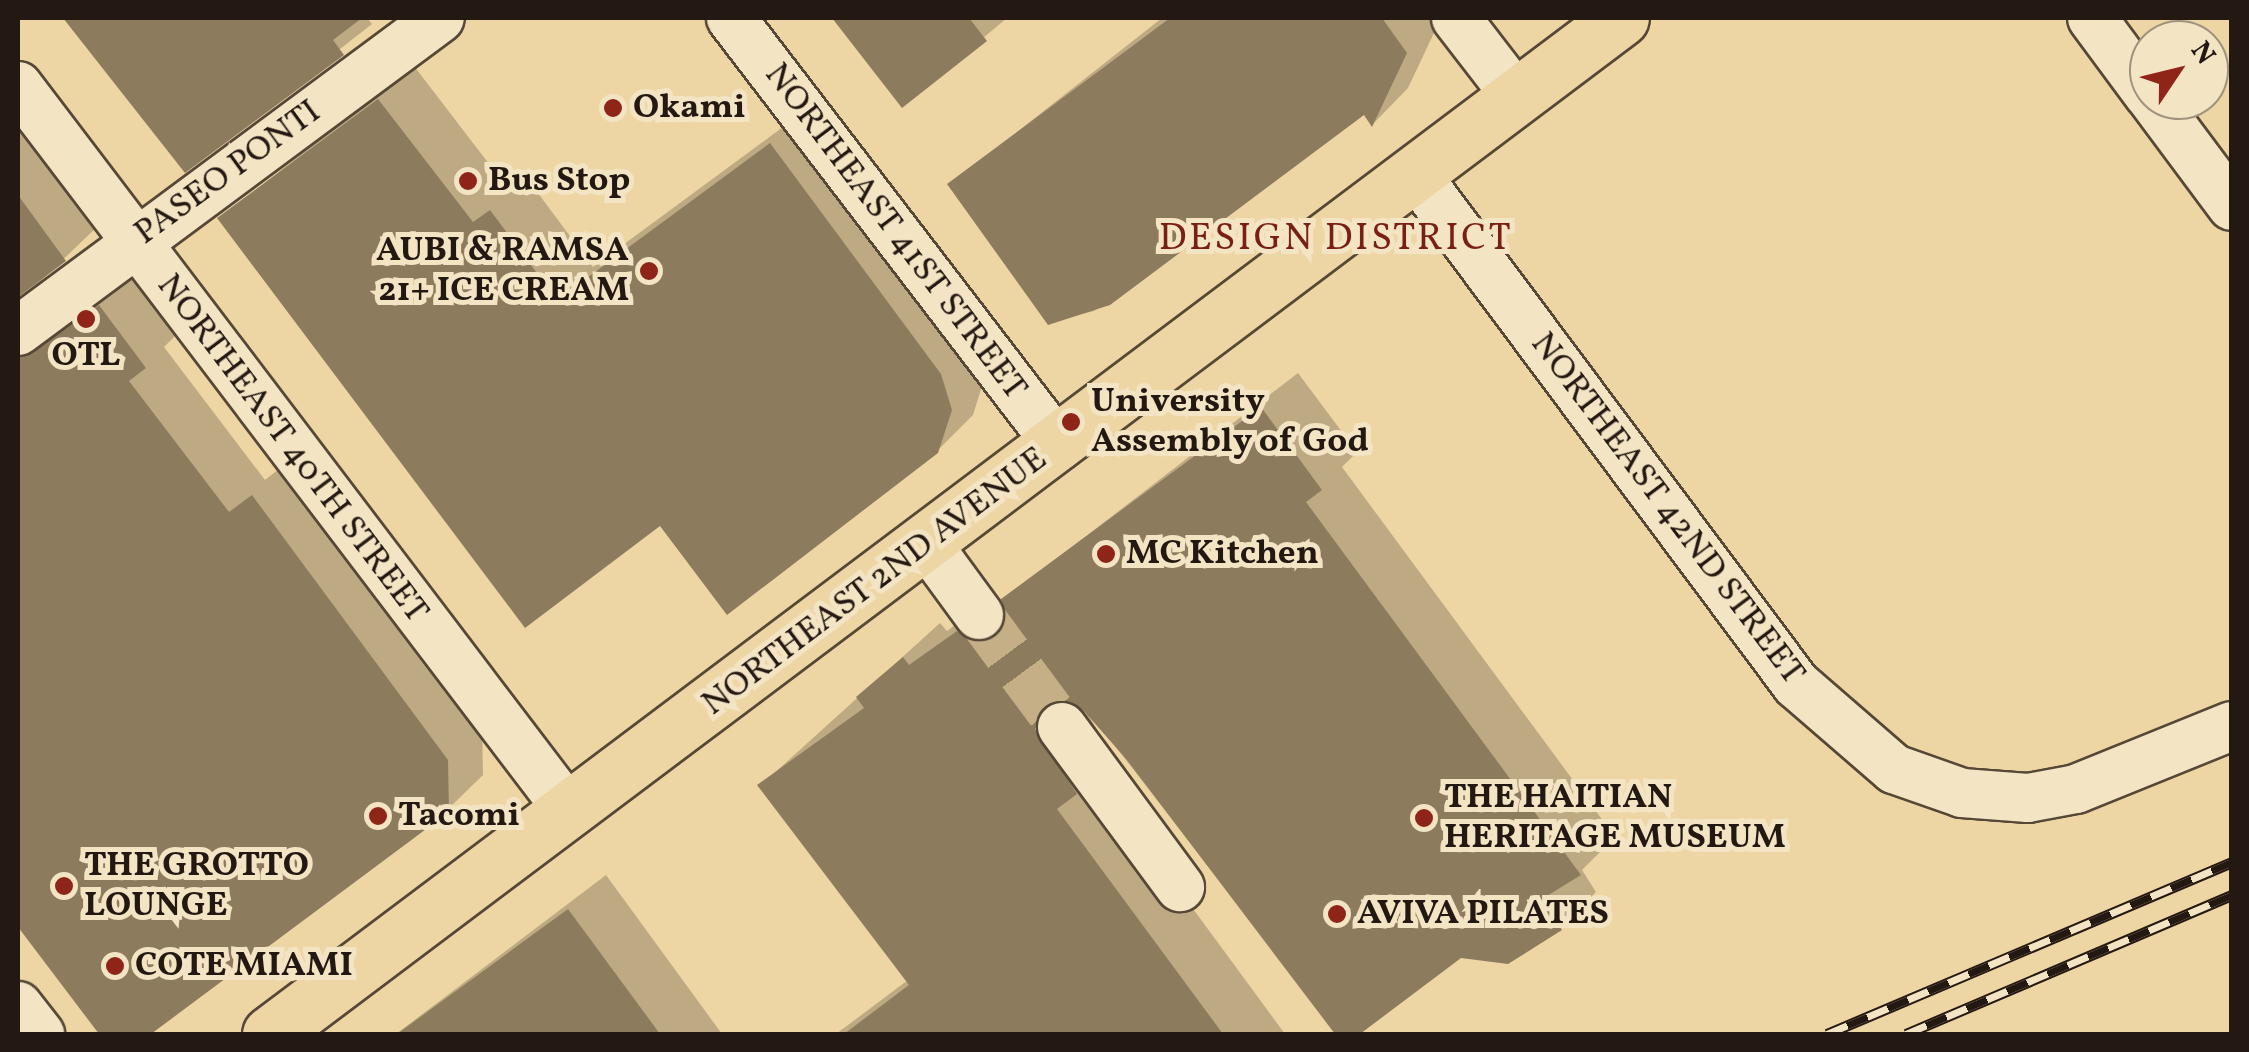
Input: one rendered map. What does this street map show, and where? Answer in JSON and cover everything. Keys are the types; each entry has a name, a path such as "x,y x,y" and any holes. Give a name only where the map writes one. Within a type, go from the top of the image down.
{"main road":[{"name":"NORTHEAST 2ND AVENUE","path":"270,1034 1058,446 1610,21"}],"street":[{"name":"PASEO PONTI","path":"18,331 134,241 440,18"},
{"name":"NORTHEAST 41ST STREET","path":"730,18 1058,446"},
{"path":"1456,18 1516,96"},
{"path":"2092,18 2129,68"},
{"name":"NORTHEAST 40TH STREET","path":"18,86 569,810"},
{"path":"2168,120 2232,206"},
{"name":"NORTHEAST 42ND STREET","path":"1414,172 1822,713 1894,769 1962,793 2028,798 2076,790 2232,726"},
{"path":"927,544 979,615"},
{"path":"1062,727 1180,887"},
{"path":"18,1006 40,1034"}],"building":[{"path":"63,18 362,18 333,40 344,55 185,173"},
{"path":"832,18 969,18 987,41 902,108"},
{"path":"1170,18 1382,18 1407,53 1372,127 1364,115 1110,305 1048,325 947,184"},
{"path":"378,99 473,222 490,210 557,300 770,143 941,374 952,410 938,453 727,615 660,526 525,628 217,218"},
{"path":"18,195 66,261 18,297"},
{"path":"99,305 146,368 129,381 229,512 252,495 448,760 449,812 151,1034 99,1034 18,927 18,358"},
{"path":"1261,407 1322,490 1306,502 1581,875 1542,899 1562,930 1508,964 1461,958 1360,1034 1335,1034 1127,760 1083,710 1058,700 1035,729 1077,794 1057,809 1223,1034 844,1034 909,985 757,785 864,708 856,697 903,657 909,665 957,631 981,642 996,636 1006,613 1001,599"},
{"path":"568,909 660,1034 397,1034"}],"tunnel":[{"path":"979,615 1062,727"}],"railway":[{"path":"1827,1034 2232,862"},
{"path":"1906,1034 2232,895"}],"place":[{"name":"Okami","path":"613,108"},
{"name":"Bus Stop","path":"468,181"},
{"name":"AUBI & RAMSA 21+ ICE CREAM","path":"649,271"},
{"name":"OTL","path":"86,319"},
{"name":"University Assembly of God","path":"1071,422"},
{"name":"MC Kitchen","path":"1106,554"},
{"name":"Tacomi","path":"378,816"},
{"name":"THE HAITIAN HERITAGE MUSEUM","path":"1424,818"},
{"name":"THE GROTTO LOUNGE","path":"64,886"},
{"name":"AVIVA PILATES","path":"1337,914"},
{"name":"COTE MIAMI","path":"115,966"}],"district":[{"name":"DESIGN DISTRICT","path":"1336,240"}]}
